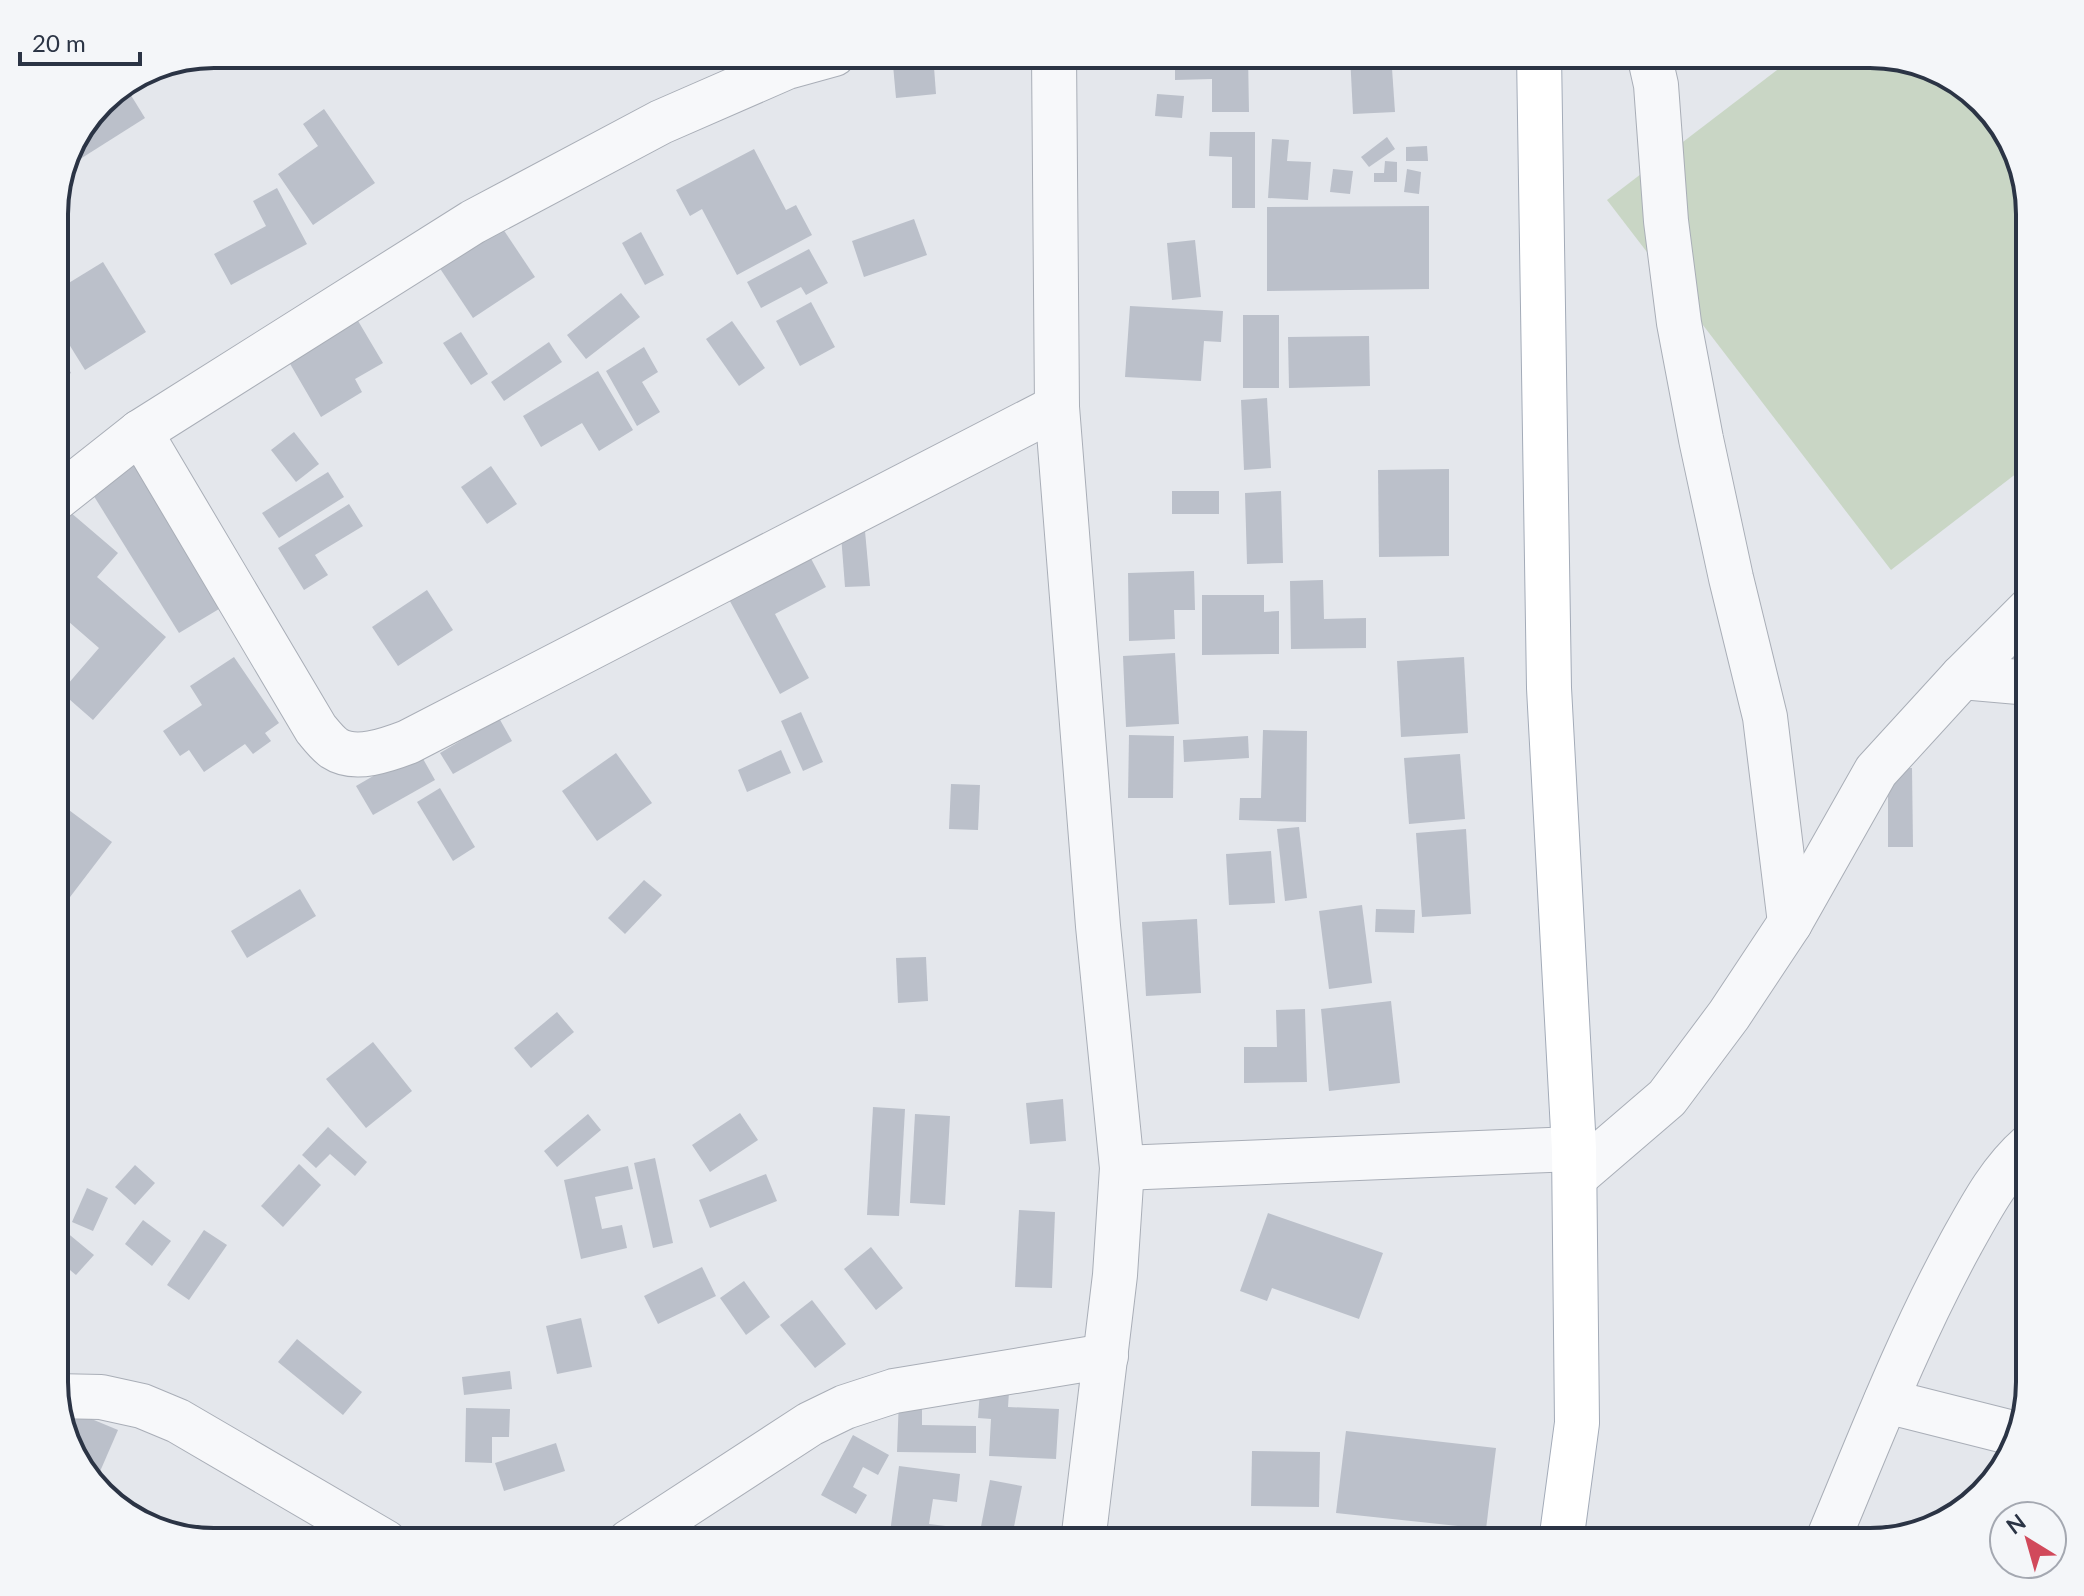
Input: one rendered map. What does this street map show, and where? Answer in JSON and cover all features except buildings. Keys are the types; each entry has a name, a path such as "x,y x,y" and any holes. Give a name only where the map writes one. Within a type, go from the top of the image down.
{"main road":[{"path":"1539,68 1549,688 1575,1163 1577,1423 1563,1528"}],"street":[{"path":"68,489 140,432 473,222 661,122 785,68"},
{"path":"1054,68 1057,407 1098,926 1122,1168 1115,1275 1085,1528"},
{"path":"1652,68 1679,323 1701,439 1765,717 1790,923"},
{"path":"140,432 316,729 334,748 349,754 367,754 408,742 1057,407"},
{"path":"1122,1168 1575,1163 1667,1098 1729,1015 1790,923 1876,771 2016,623"},
{"path":"1962,677 2016,682"},
{"path":"1833,1528 1939,1283 1987,1196 2016,1158"},
{"path":"650,1528 810,1424 845,1407 894,1391 1106,1356"},
{"path":"69,1396 101,1397 142,1406 178,1421 361,1528"},
{"path":"1886,1401 2007,1432"}],"green space":[{"path":"1780,68 1880,68 1898,71 1935,83 1959,98 1986,125 2001,149 2016,204 2016,474 1891,570 1607,200"}]}
